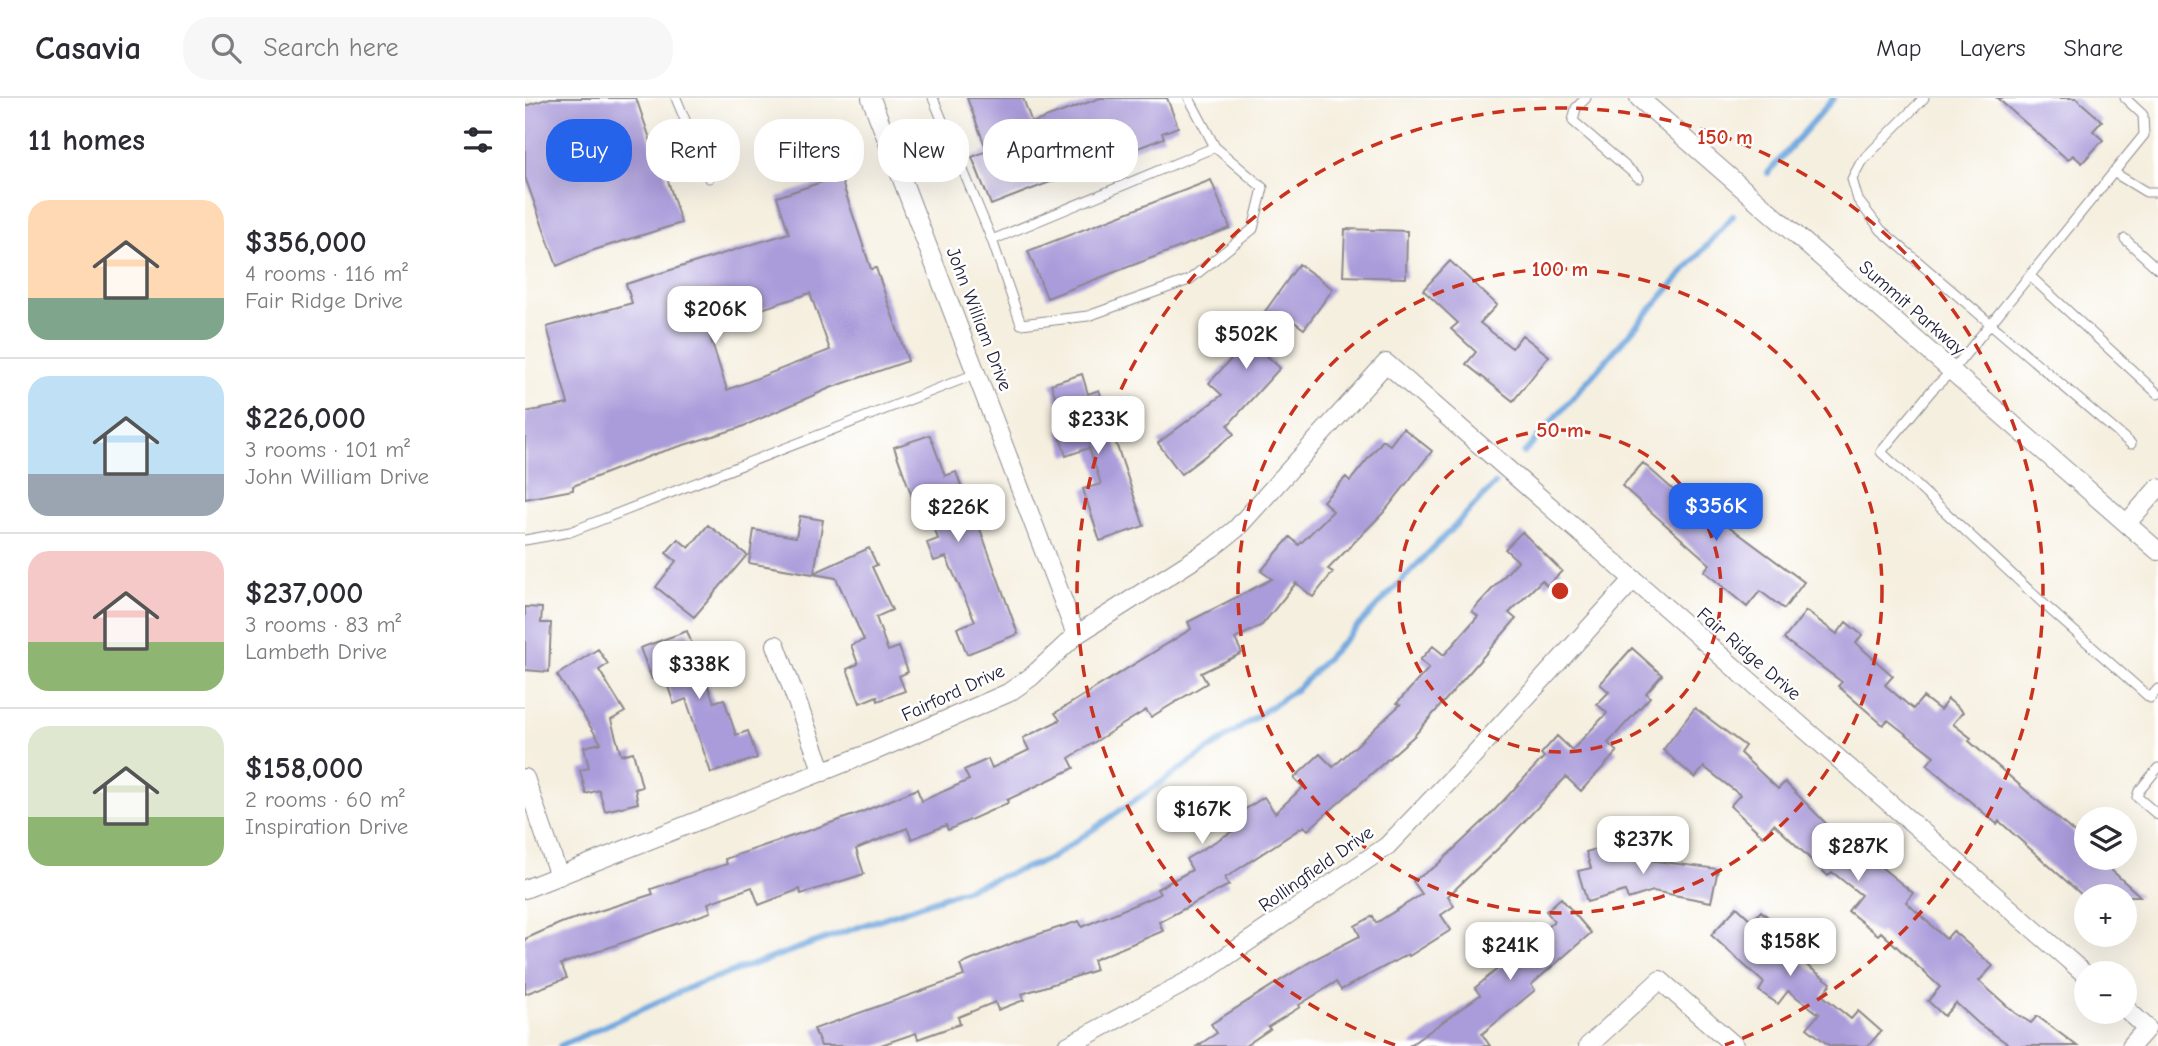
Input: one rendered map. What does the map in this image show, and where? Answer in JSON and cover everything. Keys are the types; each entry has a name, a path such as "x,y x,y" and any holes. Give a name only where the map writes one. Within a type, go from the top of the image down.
{"street":[{"name":"John William Drive","path":"871,98 1076,635"},
{"name":"Summit Parkway","path":"1639,98 2158,551"},
{"name":"Fair Ridge Drive","path":"1386,363 2074,965"},
{"name":"Fairford Drive","path":"525,889 824,772 1008,693 1031,677 1076,635 1212,548 1236,529 1386,363"},
{"path":"2127,523 2158,488"},
{"name":"Rollingfield Drive","path":"1067,1046 1201,974 1387,846 1633,580"},
{"path":"776,645 824,772"},
{"path":"525,779 559,876"},
{"path":"1588,1046 1660,980 1735,1046"},
{"path":"2131,1046 2147,1028 2137,1019"}],"lane":[{"path":"676,98 685,119"},
{"path":"933,98 992,240 1021,324 1088,316 1189,280 1253,229 1263,188 1215,147 1189,98"},
{"path":"1585,98 1576,108 1573,121 1639,178"},
{"path":"1924,98 1861,162 1851,179 1858,200 1881,230 2131,444"},
{"path":"2125,98 2143,115 2144,135 1952,371 1932,390 1881,452 2150,698 2158,689"},
{"path":"992,240 1215,147"},
{"path":"2113,172 2146,192 2158,192"},
{"path":"2125,239 2158,269"},
{"path":"2030,276 2158,394"},
{"path":"525,540 570,532 866,414 978,373"},
{"path":"2158,768 2137,797 2158,815"}],"building":[{"path":"550,98 636,98 646,127 646,182 668,182 681,223 591,251 557,266 525,177 525,106"},
{"path":"967,98 1023,98 1031,119 983,119 983,140"},
{"path":"1100,98 1167,98 1178,127 1162,133 1164,138 1138,148 1138,119 1043,119"},
{"path":"1997,98 2076,98 2102,121 2093,131 2103,140 2082,163 2073,155 2068,160"},
{"path":"983,153 983,182 1050,182 991,205 972,157"},
{"path":"1211,180 1230,228 1047,298 1028,251"},
{"path":"822,182 842,182 871,269 876,268 908,361 830,388 739,428 658,453 573,486 573,490 525,499 525,412 568,404 547,327 632,303 626,284 789,233 777,197","holes":["810,293 830,350 727,390 707,327"]},
{"path":"1345,229 1407,231 1406,278 1343,276"},
{"path":"1450,261 1497,305 1480,323 1512,348 1522,335 1549,356 1513,401 1466,364 1476,352 1451,329 1458,323 1423,290"},
{"path":"1299,264 1333,289 1304,329 1293,321 1267,356 1280,368 1228,425 1234,434 1181,474 1158,443 1222,395 1209,383 1266,321 1261,317"},
{"path":"1082,374 1088,394 1099,390 1107,412 1116,409 1126,436 1115,440 1144,526 1100,541 1083,489 1101,484 1089,448 1066,456 1058,431 1066,429 1051,384"},
{"path":"1403,428 1432,451 1384,512 1328,569 1333,572 1313,597 1296,583 1262,625 1235,639 1242,653 1201,673 1207,683 1151,717 1146,710 1069,758 1074,768 1007,800 1008,803 948,830 946,825 912,839 907,828 856,849 864,874 801,894 800,889 759,905 752,887 708,903 711,912 561,964 567,978 525,994 525,939 561,923 653,894 651,889 727,864 725,859 857,814 917,789 922,801 969,780 964,770 988,759 992,768 1029,750 1023,738 1060,720 1055,713 1191,629 1188,622 1272,579 1261,571 1290,537 1299,545 1333,511 1323,501 1346,477 1350,481 1383,440 1390,445"},
{"path":"930,435 945,476 956,472 968,505 971,504 1018,634 967,654 957,628 975,621 946,557 934,561 927,543 938,539 927,507 917,510 894,447"},
{"path":"1643,463 1696,510 1700,505 1804,582 1784,609 1760,591 1747,607 1704,571 1710,564 1622,486"},
{"path":"800,516 823,520 814,573 869,548 877,565 872,567 892,610 876,617 888,651 899,647 908,672 899,676 905,691 878,701 877,696 860,703 847,669 858,664 851,645 864,640 836,578 749,563 754,530 796,537"},
{"path":"708,525 747,555 694,617 656,587 676,561 666,553 678,539 689,548"},
{"path":"1522,532 1562,571 1547,586 1542,580 1509,613 1516,619 1414,736 1308,830 1304,826 1225,878 1229,885 1159,922 1163,931 1093,960 1096,970 1022,994 1024,1000 998,1010 995,1002 958,1017 960,1024 918,1039 916,1033 878,1046 821,1046 814,1029 964,976 960,965 1018,941 1079,921 1082,927 1160,894 1157,889 1192,870 1186,859 1238,828 1232,818 1264,797 1275,813 1303,787 1294,778 1320,754 1333,767 1400,705 1397,703 1429,668 1420,660 1433,646 1444,655 1478,616 1472,611 1518,561 1505,549"},
{"path":"525,607 542,608 541,623 551,623 549,672 525,670"},
{"path":"1806,611 1837,634 1846,622 1862,635 1856,643 1893,676 1885,685 1913,709 1923,697 1940,710 1948,699 1963,712 1953,724 1971,738 1969,741 2074,833 2074,870 2111,870 2127,884 2074,884 2074,888 1999,821 1997,824 1927,765 1934,756 1888,720 1883,725 1838,686 1842,682 1784,639"},
{"path":"687,631 714,702 724,699 736,735 748,731 757,758 711,773 686,699 674,704 664,675 652,679 640,648"},
{"path":"1632,648 1662,675 1646,693 1650,697 1608,743 1617,752 1581,791 1566,777 1506,841 1448,896 1454,906 1441,915 1451,930 1409,956 1408,954 1341,990 1336,982 1299,1005 1300,1007 1268,1027 1270,1029 1245,1046 1197,1046 1217,1033 1211,1024 1313,960 1360,936 1355,926 1373,916 1376,923 1422,894 1413,881 1436,866 1489,816 1544,757 1541,754 1557,736 1572,750 1607,713 1597,704 1609,692 1600,684"},
{"path":"598,649 608,664 599,670 625,712 611,720 621,755 633,752 642,787 635,789 638,803 605,811 599,790 586,794 580,770 589,768 584,747 601,743 557,675"},
{"path":"1695,708 1745,746 1740,753 1778,789 1785,782 1862,860 1866,855 1913,893 1906,902 1946,939 1953,931 1993,966 1979,981 2015,1013 2031,1023 2037,1016 2077,1046 2011,1046 1979,1024 1956,1003 1944,1016 1928,1001 1940,987 1881,932 1878,935 1848,911 1861,895 1832,872 1828,876 1774,824 1763,836 1730,806 1740,795 1704,767 1695,778 1663,750"},
{"path":"1622,842 1626,858 1640,854 1641,859 1718,869 1711,902 1653,891 1628,899 1625,891 1587,902 1578,871 1591,868 1586,852"},
{"path":"1561,898 1591,933 1531,985 1535,990 1482,1034 1490,1046 1409,1046 1480,995 1475,988 1554,921 1546,911"},
{"path":"1737,907 1752,921 1761,911 1788,935 1779,945 1831,983 1822,995 1851,1019 1858,1011 1881,1031 1868,1046 1830,1046 1807,1028 1819,1014 1788,991 1778,1004 1759,991 1764,983 1711,935"}],"waterway":[{"path":"1768,173 1834,98"},
{"path":"1524,453 1733,216"},
{"path":"560,1046 695,985 1050,859 1298,688 1495,484"}]}
